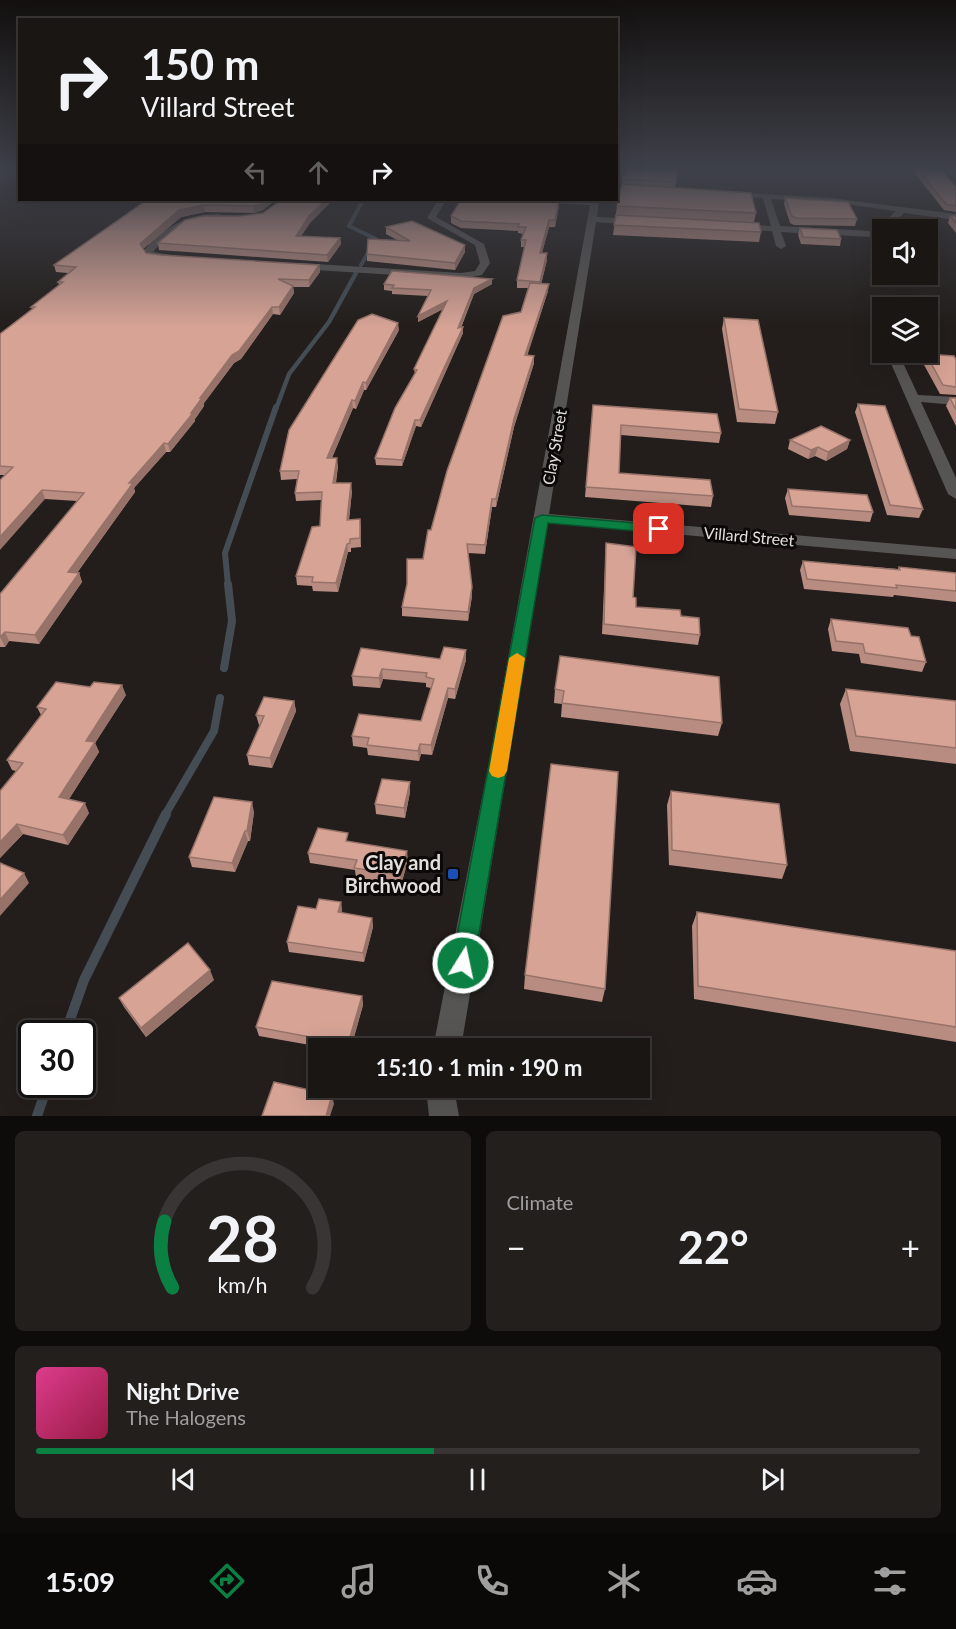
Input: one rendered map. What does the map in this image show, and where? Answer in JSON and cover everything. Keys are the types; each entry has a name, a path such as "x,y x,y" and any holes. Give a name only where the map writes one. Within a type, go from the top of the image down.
{"street":[{"path":"175,258 152,256 148,252 182,223"},
{"path":"291,265 461,276 478,273 484,262 479,244 440,223"},
{"name":"Clay Street","path":"449,1038 542,518 591,223"},
{"path":"774,223 781,246"},
{"path":"730,227 871,234 880,231 888,223"},
{"path":"897,363 956,494"},
{"path":"912,398 956,401"},
{"name":"Villard Street","path":"542,518 956,554"},
{"path":"441,1098 444,1116"}],"building":[{"path":"114,223 164,223 140,244 146,253 319,265 309,280 278,279 293,286 279,307 272,307 239,351 232,355 200,398 202,398 191,413 193,413 168,444 164,443 129,483 133,483 68,572 79,573 35,635 5,632 0,637 0,594 84,493 42,490 0,537 0,480 13,467 0,466 0,334 35,307 31,307 63,282 58,282 76,267 54,265"},
{"path":"181,223 304,223 296,236 340,238 327,255 158,243"},
{"path":"417,223 465,245 455,263 367,254 368,239 410,241 386,227"},
{"path":"501,223 548,223 540,253 547,253 540,282 517,280 526,240 521,240 526,227 518,227 519,224"},
{"path":"614,223 759,223 761,232 614,225"},
{"path":"800,228 837,230 841,239 803,237"},
{"path":"392,271 492,279 474,288 458,328 463,327 420,420 415,420 402,460 375,458 395,408 417,370 414,369 447,301 418,316 431,290 392,288 394,285 384,284"},
{"path":"530,283 549,284 525,355 534,356 514,419 496,499 492,499 485,545 467,544 472,587 468,612 402,607 407,584 407,559 423,559 428,530 431,530 447,471 503,316 521,312"},
{"path":"372,314 398,323 366,383 363,382 355,401 352,400 327,458 337,458 333,483 351,483 347,520 360,519 360,538 350,539 350,543 347,544 336,583 312,582 313,577 296,576 312,527 320,526 322,492 295,493 299,471 280,471 289,430 358,320"},
{"path":"724,318 758,320 778,412 739,409"},
{"path":"938,355 954,356 956,387 943,385 931,363 938,363"},
{"path":"950,398 956,398 956,410"},
{"path":"858,404 885,406 923,509 890,505"},
{"path":"593,405 717,414 721,433 621,425 619,473 710,480 713,496 586,487"},
{"path":"821,426 850,440 828,452 818,447 811,450 790,440"},
{"path":"788,489 867,495 873,512 792,506"},
{"path":"606,543 636,547 633,597 636,598 636,607 680,610 681,616 699,618 700,635 604,624"},
{"path":"803,561 956,573 956,591 807,579"},
{"path":"831,619 908,628 911,636 919,637 926,662 865,653 863,644 836,641"},
{"path":"444,647 466,650 455,689 448,688 431,745 420,744 418,751 367,745 369,738 352,736 359,714 421,721 434,679 426,677 427,673 382,669 379,678 352,676 361,648 440,659"},
{"path":"560,656 719,677 722,723 562,703 564,691 555,689"},
{"path":"56,682 90,687 94,682 122,685 86,741 95,742 59,797 85,803 63,835 17,824 0,842 0,791 23,763 7,760 46,709 37,707"},
{"path":"846,689 956,701 956,748 856,736"},
{"path":"264,697 294,701 270,758 247,755 264,716 256,715"},
{"path":"551,764 618,772 605,989 525,975"},
{"path":"382,779 410,782 404,808 375,804"},
{"path":"671,791 779,804 787,865 672,850"},
{"path":"214,797 252,802 247,831 245,831 232,863 189,857"},
{"path":"318,828 348,833 346,841 407,851 400,875 354,868 357,860 308,853"},
{"path":"0,863 24,873 0,900"},
{"path":"319,899 341,902 338,912 372,918 363,953 287,942 298,906 316,909"},
{"path":"697,912 956,951 956,1027 698,986"},
{"path":"188,943 210,970 141,1028 119,998"},
{"path":"272,981 362,996 350,1038 316,1038 256,1027"},
{"path":"274,1082 308,1090 308,1098 331,1098 326,1116 262,1116"}],"waterway":[{"path":"351,223 349,226 376,239 361,265"},
{"path":"276,409 289,374 329,322 356,273"},
{"path":"228,585 225,553 276,407"},
{"path":"224,668 232,621 228,584"},
{"path":"165,815 214,731 220,698"},
{"path":"70,1020 84,980 166,814"},
{"path":"37,1116 43,1098"}],"slow traffic":[{"path":"498,771 517,658"}],"place":[{"name":"Clay and Birchwood","path":"453,874"}],"route":[{"path":"463,963 542,518 659,529"}]}
